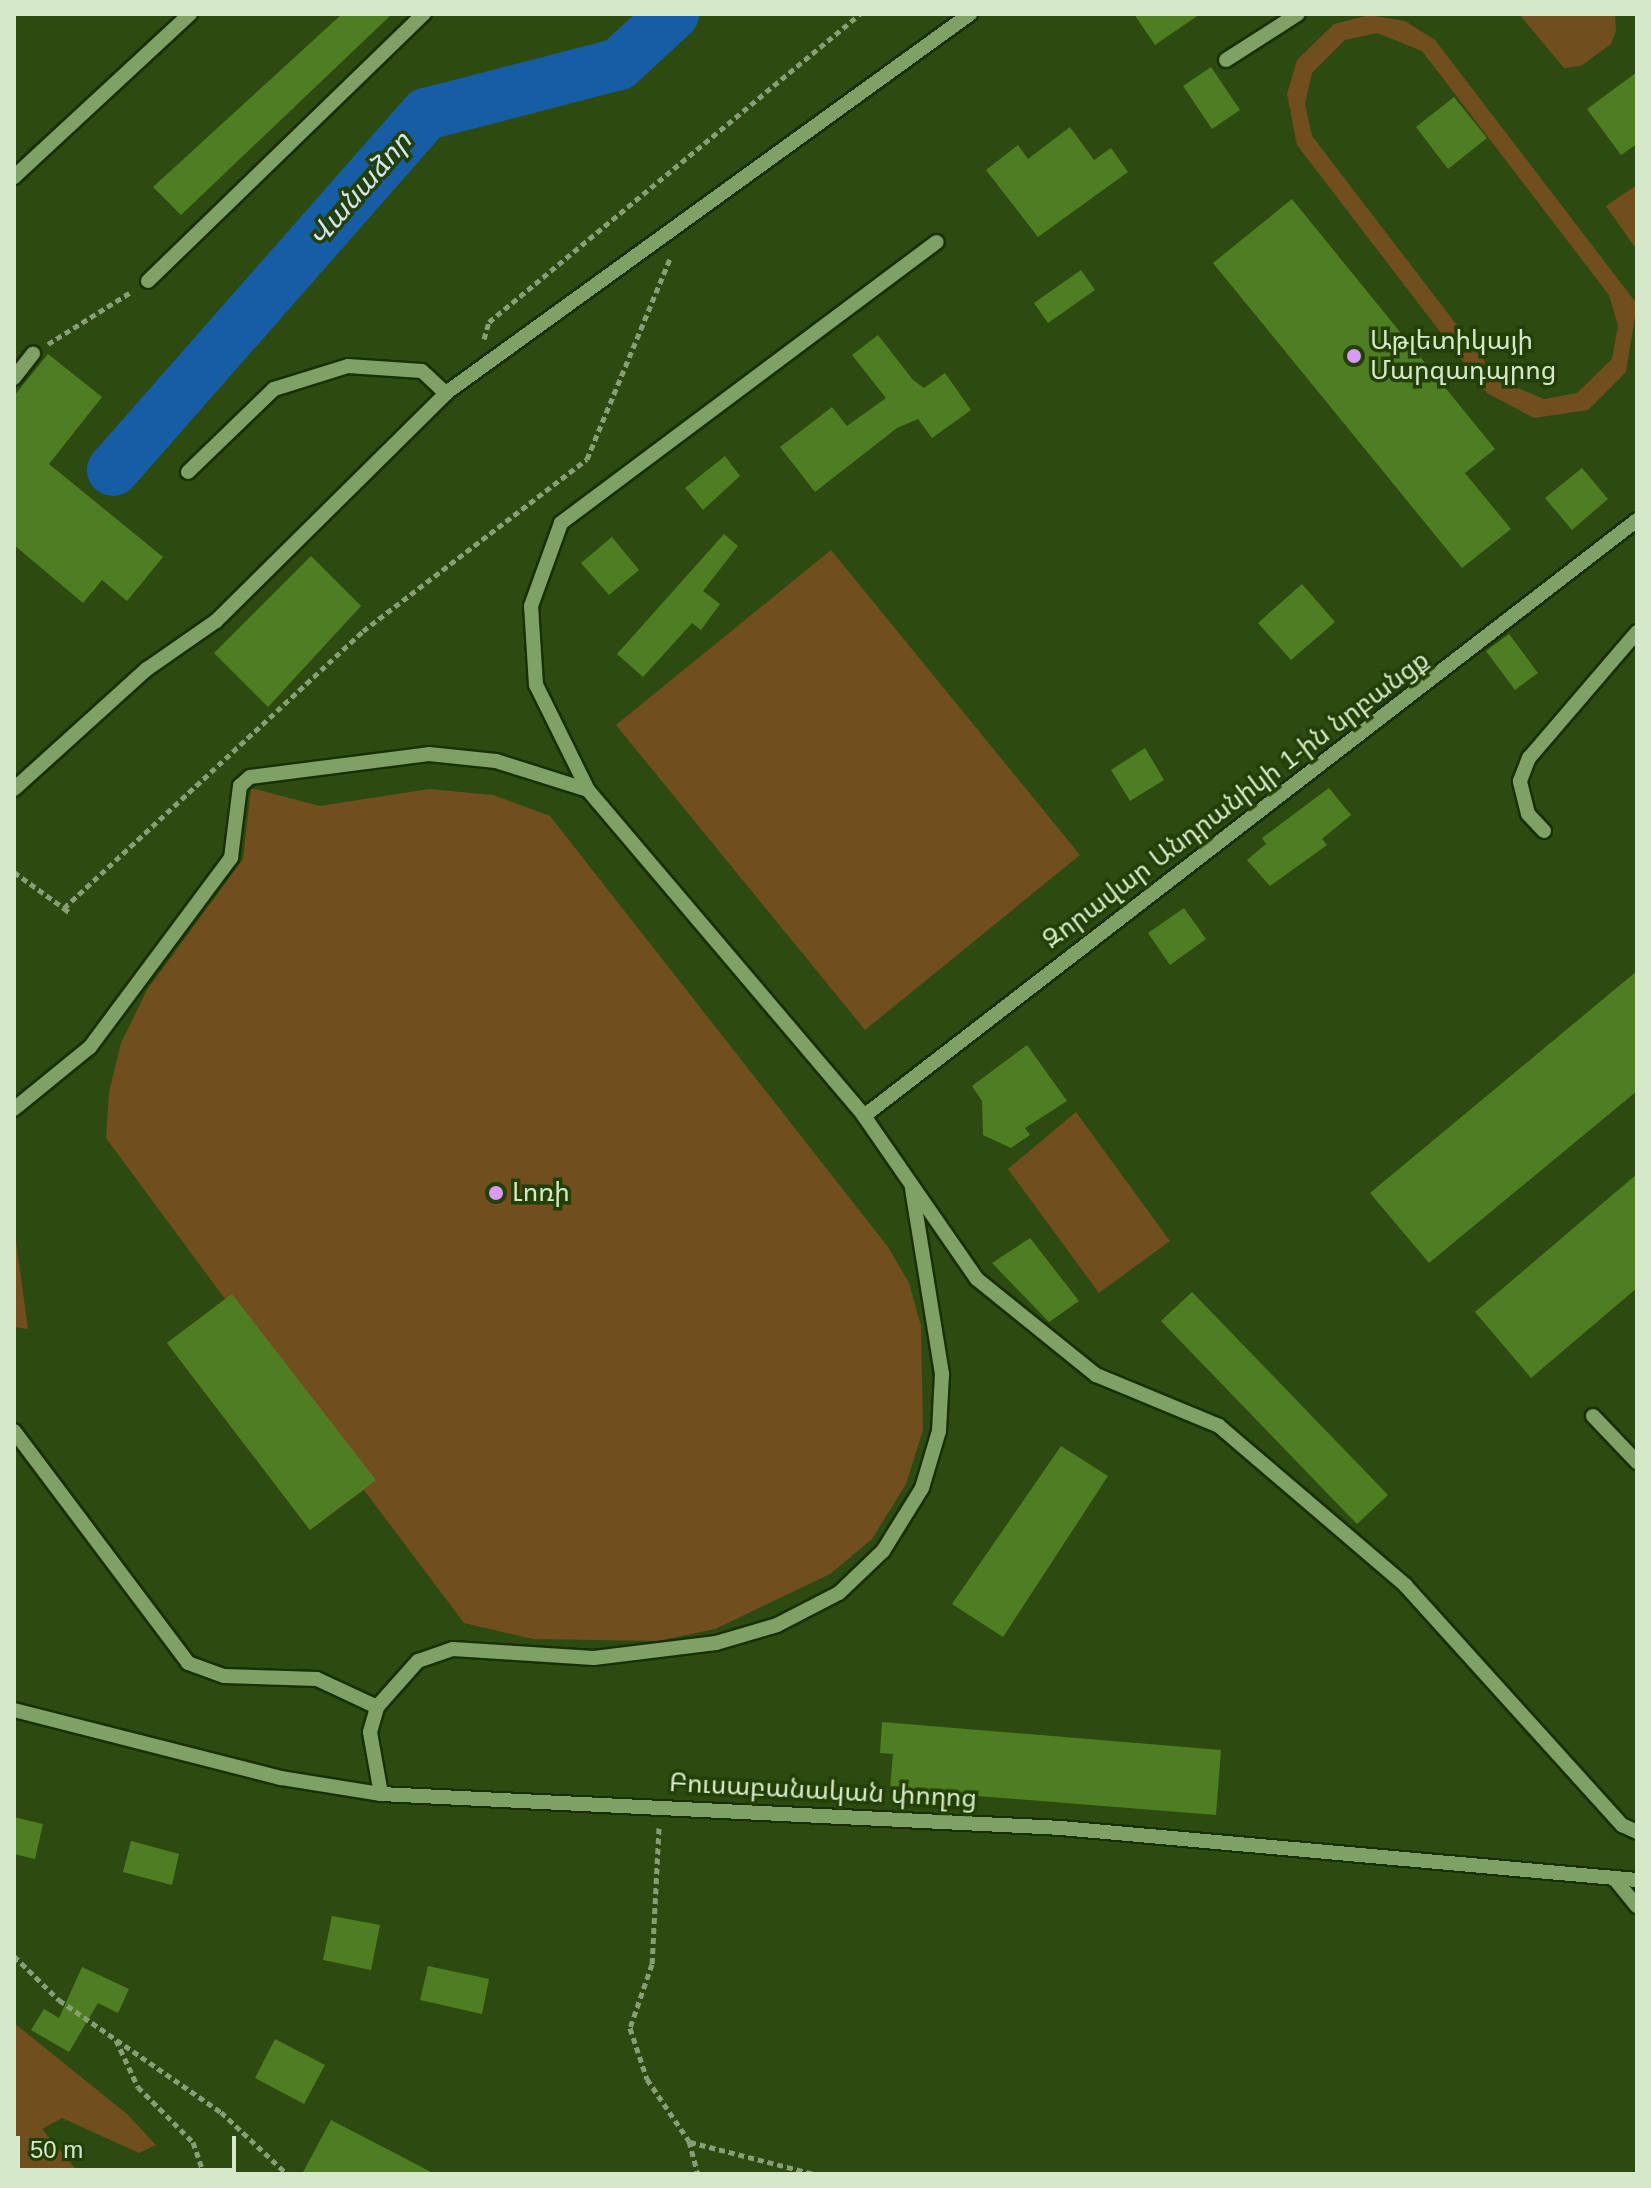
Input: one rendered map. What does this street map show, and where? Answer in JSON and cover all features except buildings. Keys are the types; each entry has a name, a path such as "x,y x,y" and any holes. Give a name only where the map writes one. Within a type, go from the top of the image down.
{"street":[{"path":"14,177 190,14"},
{"path":"148,281 424,14"},
{"path":"14,789 147,669 216,621 446,393 970,14"},
{"path":"1226,60 1298,14"},
{"path":"937,242 561,523 531,606 536,685 588,790 864,1116 977,1279 1096,1375 1219,1426 1405,1585 1622,1825 1637,1832"},
{"path":"14,378 33,354"},
{"path":"188,472 274,389 289,384 348,366 422,371 446,393"},
{"name":"Զորավար Անդրանիկի 1-ին նրբանցք","path":"864,1116 1637,520"},
{"path":"1544,831 1528,814 1520,781 1529,758 1637,632"},
{"path":"14,1109 90,1047 231,858 240,786 250,777 320,774 429,754 496,761 588,790"},
{"path":"381,1794 370,1762 377,1707 418,1661 453,1649 660,1655 777,1625 839,1593 883,1551 922,1488 939,1431 942,1374 911,1184"},
{"path":"1593,1416 1637,1462"},
{"path":"14,1431 188,1663 224,1676 317,1679 377,1707"},
{"name":"Բուսաբանական փողոց","path":"14,1710 281,1778 381,1794 1061,1828 1637,1880"},
{"path":"1614,1878 1637,1906"}],"path":[{"path":"497,358 483,341 489,322 860,14"},
{"path":"64,908 363,631 587,459 686,221"},
{"path":"33,354 148,281"},
{"path":"14,872 71,914"},
{"path":"660,1807 652,1964 630,2028 647,2079 689,2141 698,2174"},
{"path":"14,1956 59,2000 221,2112 287,2174"},
{"path":"115,2037 138,2087 193,2142 204,2174"},
{"path":"689,2141 815,2174"}],"shaded area":[{"path":"1519,14 1615,14 1616,31 1611,44 1581,66 1564,68"},
{"path":"1369,15 1405,21 1435,40 1637,304 1626,372 1588,410 1534,418 1487,393 1297,145 1287,94 1297,60 1334,24","holes":["1377,33 1422,51 1609,295 1618,326 1612,359 1577,393 1544,399 1499,380 1312,136 1305,104 1312,73 1345,40"]},
{"path":"1637,185 1637,250 1606,206"},
{"path":"831,550 1080,855 865,1030 616,725"},
{"name":"Լոռի","path":"251,788 320,806 429,789 493,795 550,816 888,1247 909,1283 921,1326 923,1430 906,1484 872,1539 830,1574 715,1629 658,1641 533,1639 464,1623 364,1490 310,1530 167,1343 225,1299 106,1138 109,1092 121,1043 147,990 243,859"},
{"path":"1076,1112 1170,1241 1099,1293 1008,1169"},
{"path":"14,1227 28,1329 14,1327"},
{"path":"14,2023 127,2114 156,2145 139,2153 62,2118 42,2129 80,2174 14,2174"}],"waterway":[{"name":"Վանաձոր","path":"113,470 426,114 619,64 673,14"}],"place":[{"name":"Աթլետիկայի Մարզադպրոց","path":"1354,356"},
{"name":"Լոռի","path":"496,1193"}]}
